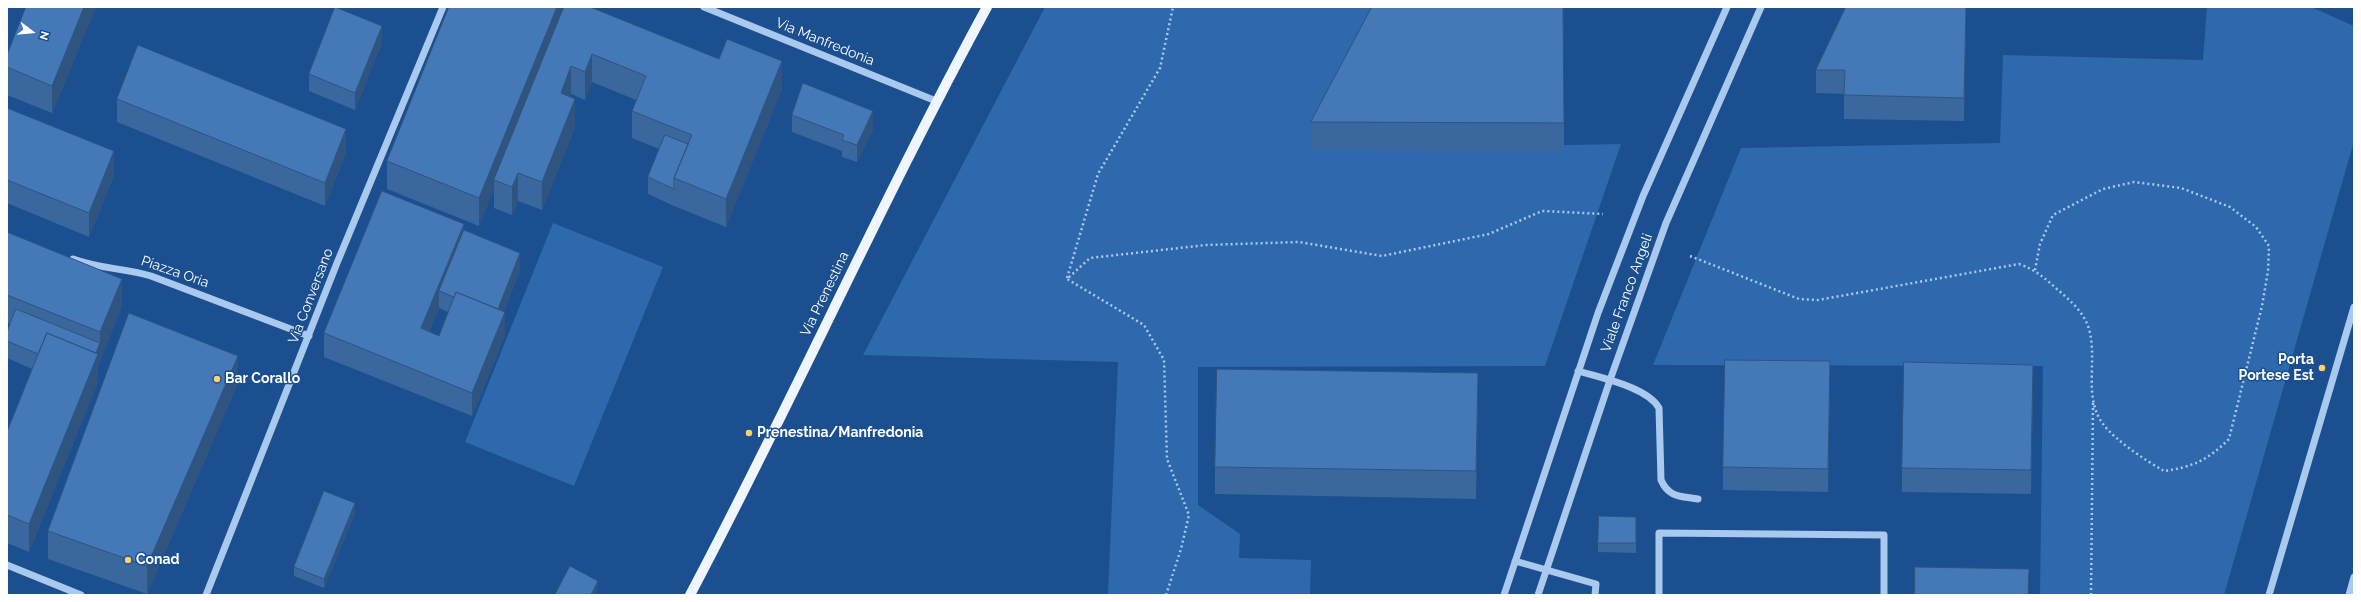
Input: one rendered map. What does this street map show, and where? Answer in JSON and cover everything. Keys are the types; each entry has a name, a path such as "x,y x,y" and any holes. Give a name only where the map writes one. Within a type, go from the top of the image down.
{"main road":[{"name":"Via Prenestina","path":"690,595 736,508 936,101 987,7"}],"street":[{"name":"Via Conversano","path":"206,595 309,336 443,7"},
{"name":"Via Manfredonia","path":"704,7 936,101"},
{"name":"Viale Franco Angeli","path":"1504,595 1598,313 1643,196 1727,7"},
{"name":"Viale Franco Angeli","path":"1538,595 1610,380 1666,223 1761,7"},
{"name":"Piazza Oria","path":"62,255 104,269 133,270 309,336"},
{"path":"2269,595 2354,307"},
{"path":"1578,371 1610,380 1654,399 1659,408 1661,480 1665,490 1673,494 1698,499"},
{"path":"1659,595 1659,533 1884,535 1884,595"},
{"path":"1515,561 1596,584 1595,595"},
{"path":"7,565 81,595"},
{"path":"2349,595 2354,577"}],"path":[{"path":"1067,279 1098,174 1160,68 1173,7"},
{"path":"2035,270 2040,244 2053,216 2103,189 2134,182 2181,188 2230,206 2256,227 2269,246 2268,271 2262,306 2233,426 2229,439 2216,452 2188,468 2164,471 2123,442 2103,424 2092,401"},
{"path":"1067,279 1090,258 1206,245 1299,242 1382,256 1489,234 1542,211 1603,214"},
{"path":"1690,256 1799,299 1818,300 2019,264 2035,270 2081,313 2088,327 2092,358 2091,595"},
{"path":"1067,279 1144,325 1164,360 1167,458 1189,515 1181,550 1166,595"}],"shaded area":[{"path":"1045,7 1379,7 1311,150 1621,144 1545,366 1198,367 1198,505 1240,534 1239,558 1311,560 1310,595 1108,595 1118,362 863,355"},
{"path":"2207,7 2311,7 2354,26 2354,141 2224,595 2040,595 2043,366 1653,365 1741,148 2000,143 2003,55 2203,60"},
{"path":"553,223 663,267 574,486 465,442"}],"building":[{"path":"26,7 84,7 52,86 7,67 7,55"},
{"path":"335,7 382,26 355,93 309,74"},
{"path":"449,7 557,7 479,198 387,161"},
{"path":"564,7 590,7 719,59 727,39 782,61 726,199 674,178 692,135 632,111 646,76 592,54 585,72 571,66 561,93 575,99 542,182 518,173 512,187 494,180"},
{"path":"1372,7 1563,7 1564,123 1311,122"},
{"path":"1846,7 1966,7 1964,98 1844,95 1845,70 1816,70"},
{"path":"138,45 346,129 325,183 117,99"},
{"path":"803,83 873,111 857,145 842,140 844,135 792,115"},
{"path":"7,108 114,151 89,213 7,180"},
{"path":"665,135 688,144 674,178 674,189 648,177"},
{"path":"382,191 464,224 421,328 439,336 456,292 505,312 472,393 324,333"},
{"path":"464,230 520,253 498,309 456,292 454,297 439,291"},
{"path":"7,232 122,279 100,332 7,295"},
{"path":"16,309 100,343 96,353 47,333 38,354 7,341 7,332"},
{"path":"129,313 238,356 147,566 48,531"},
{"path":"47,333 98,354 29,524 7,515 7,432"},
{"path":"1725,360 1830,361 1828,469 1723,467"},
{"path":"1904,362 2033,365 2031,470 1902,468"},
{"path":"1217,369 1478,373 1476,471 1215,467"},
{"path":"324,491 355,503 324,579 294,567"},
{"path":"1599,516 1636,517 1636,543 1598,543"},
{"path":"570,566 598,581 591,595 555,595"},
{"path":"1915,567 2029,569 2028,595 1915,595"}],"place":[{"name":"Porta Portese Est","path":"2322,368"},
{"name":"Bar Corallo","path":"217,379"},
{"name":"Prenestina/Manfredonia","path":"749,433"},
{"name":"Conad","path":"128,560"}]}
